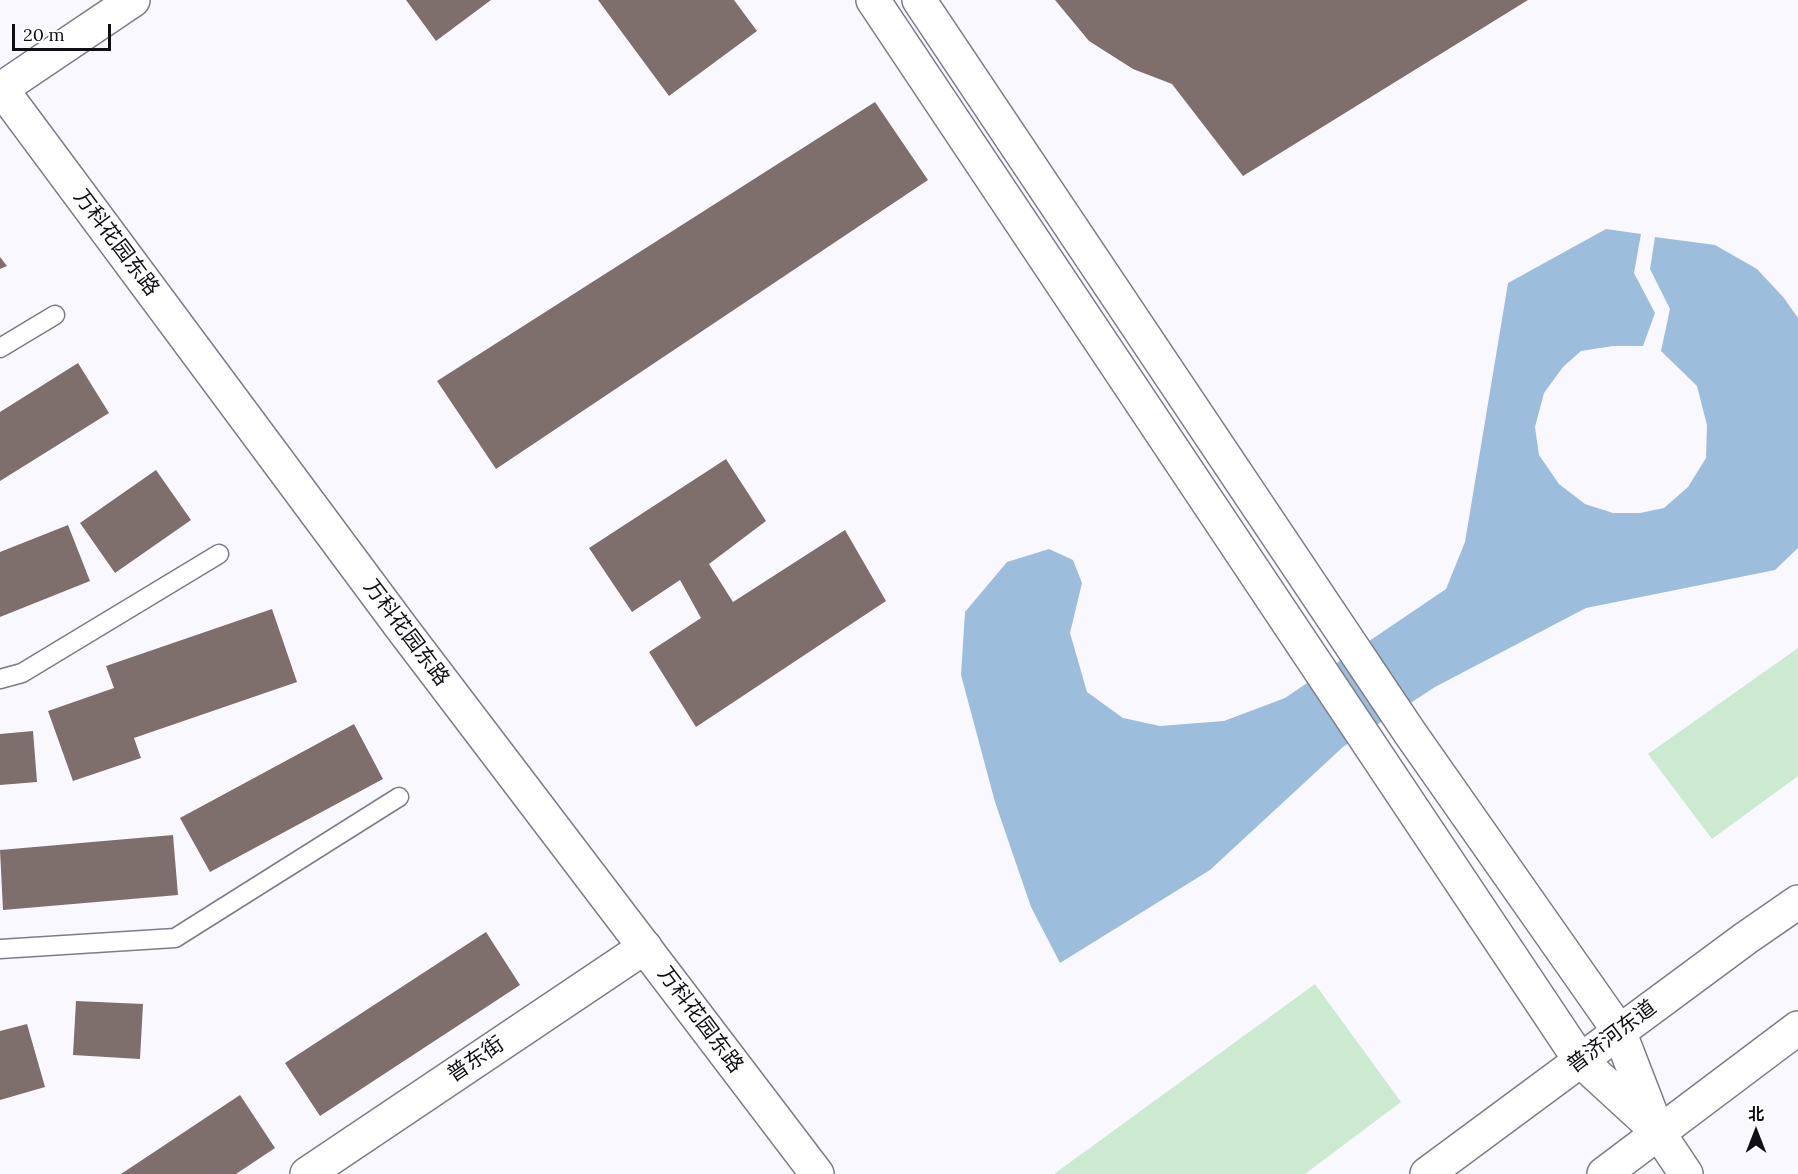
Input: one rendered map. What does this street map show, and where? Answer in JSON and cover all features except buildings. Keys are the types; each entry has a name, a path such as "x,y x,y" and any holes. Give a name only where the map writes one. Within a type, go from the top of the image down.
{"street":[{"path":"1,88 133,0"},
{"path":"873,0 1580,1060 1658,1132"},
{"path":"920,0 1342,633 1619,1031 1658,1132 1686,1174"},
{"name":"万科花园东路","path":"1,88 400,627 817,1174"},
{"name":"普济河东道","path":"1426,1174 1798,902"},
{"name":"普东街","path":"307,1174 645,947"},
{"path":"1604,1174 1798,1028"}],"lane":[{"path":"0,348 55,315"},
{"path":"0,679 22,674 219,554"},
{"path":"0,949 175,938 399,797"}],"green space":[{"path":"1798,648 1798,776 1712,839 1648,754"},
{"path":"1315,984 1401,1102 1305,1174 1054,1174"}],"water":[{"path":"1606,229 1641,234 1634,273 1655,313 1643,346 1613,346 1581,351 1563,367 1544,393 1535,427 1539,455 1559,484 1585,504 1613,513 1640,513 1664,508 1688,487 1706,458 1707,425 1697,386 1661,351 1670,309 1650,269 1655,237 1715,245 1757,269 1784,298 1798,318 1798,548 1775,570 1586,608 1435,687 1343,747 1210,870 1060,963 1031,907 995,802 961,675 965,612 1007,562 1049,549 1073,560 1082,583 1070,633 1087,692 1123,718 1160,726 1224,721 1285,698 1446,589 1465,542 1508,283"}]}
